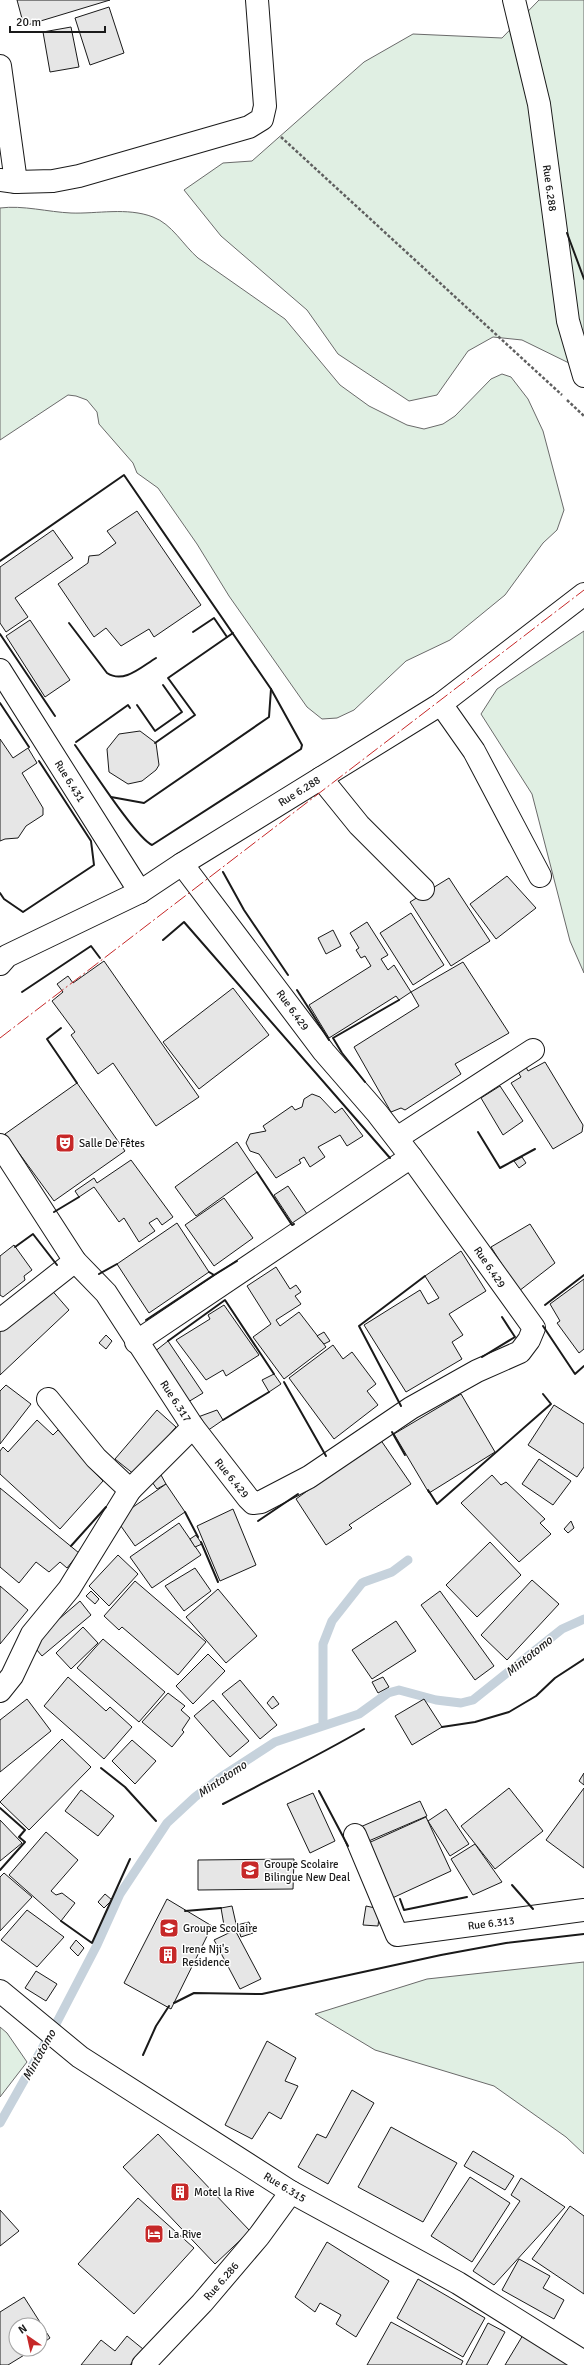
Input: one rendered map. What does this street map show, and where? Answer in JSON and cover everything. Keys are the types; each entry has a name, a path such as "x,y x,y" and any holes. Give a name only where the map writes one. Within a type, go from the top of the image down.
{"street":[{"path":"0,66 8,181 53,180 79,176 249,127 262,119 265,106 257,0"},
{"name":"Rue 6.288","path":"514,0 539,104 568,321 584,376"},
{"name":"Rue 6.288","path":"2,954 140,892 182,864 441,704 584,594"},
{"name":"Rue 6.431","path":"0,670 140,892"},
{"path":"441,704 474,751 540,876"},
{"path":"321,778 359,824 423,889"},
{"name":"Rue 6.429","path":"182,864 324,1052 411,1156 534,1328 529,1340 520,1352 477,1371 411,1408 309,1477 261,1502 253,1503 248,1498 193,1427"},
{"path":"397,1138 533,1050"},
{"name":"Rue 6.317","path":"0,1145 75,1261 106,1293 136,1342 193,1427 130,1490 68,1589 32,1634 4,1678"},
{"path":"136,1342 411,1156"},
{"path":"0,1320 75,1261"},
{"path":"48,1398 96,1458 130,1490"},
{"name":"Rue 6.313","path":"355,1836 397,1935 584,1910"},
{"name":"Rue 6.315","path":"0,1991 80,2057 291,2192 458,2283 584,2362"},
{"name":"Rue 6.286","path":"143,2365 202,2303 259,2236 291,2192"}],"path":[{"path":"262,119 584,416"}],"green space":[{"path":"539,0 584,0 584,385 571,364 522,340 493,337 468,351 437,395 409,401 338,354 307,310 221,236 184,190 223,163 252,161 364,62 413,34 502,38"},
{"path":"0,208 27,208 71,213 133,212 160,220 172,230 198,258 285,319 340,385 369,406 407,425 424,429 443,424 455,416 491,379 502,374 511,377 528,399 543,431 564,510 557,530 543,543 505,595 450,640 406,661 354,710 337,718 322,719 307,707 229,596 197,544 158,488 137,473 133,463 99,424 97,412 87,400 68,395 0,440"},
{"path":"584,631 584,973 570,941 532,794 481,714 497,689"},
{"path":"584,1962 584,2154 566,2137 494,2086 375,2050 315,2014 427,1979"},
{"path":"0,2027 7,2033 27,2062 0,2097"}],"building":[{"path":"17,0 110,0 24,26"},
{"path":"109,7 124,53 90,65 75,18"},
{"path":"71,27 79,67 50,72 43,32"},
{"path":"137,511 201,605 154,637 149,629 121,646 106,628 94,637 58,584 88,563 89,556 99,555 116,543 107,531"},
{"path":"53,530 73,558 15,598 28,617 6,632 0,623 0,567"},
{"path":"30,620 70,680 45,697 6,636"},
{"path":"140,731 156,743 159,765 156,770 142,781 128,784 109,772 107,749 119,734"},
{"path":"0,739 13,758 28,748 37,763 22,773 43,808 43,815 26,826 18,838 0,841"},
{"path":"507,876 536,908 496,939 470,904"},
{"path":"449,878 490,941 451,966 410,902"},
{"path":"411,913 444,965 413,985 380,933"},
{"path":"367,922 388,955 381,959 388,970 394,965 411,992 399,1000 396,996 329,1038 309,1005 371,966 365,956 361,958 356,950 359,948 350,933"},
{"path":"333,930 341,946 326,954 318,938"},
{"path":"104,961 199,1097 156,1126 113,1063 98,1074 71,1035 75,1032 52,1001 63,992 57,984 68,976 73,983"},
{"path":"463,962 509,1033 455,1064 461,1074 405,1110 401,1108 391,1112 354,1047 419,1006 411,992"},
{"path":"233,988 269,1035 199,1089 163,1042"},
{"path":"545,1062 583,1125 582,1132 553,1149 511,1083 521,1077 518,1072 526,1067 528,1071"},
{"name":"Salle De Fêtes","path":"77,1083 125,1151 54,1201 5,1134"},
{"path":"500,1086 523,1121 503,1135 481,1098"},
{"path":"312,1094 320,1097 335,1113 342,1108 363,1136 347,1146 340,1135 318,1147 325,1157 310,1167 304,1157 299,1160 301,1163 276,1178 259,1154 250,1151 246,1143 250,1134 266,1131 263,1126 292,1106 295,1110 302,1107 304,1099"},
{"path":"237,1142 257,1172 196,1216 175,1187"},
{"path":"522,1157 526,1163 519,1168 514,1161"},
{"path":"131,1160 173,1217 162,1225 157,1218 149,1223 155,1231 139,1242 124,1218 119,1222 94,1187 79,1197 75,1191 94,1178 97,1183"},
{"path":"288,1186 307,1214 293,1224 274,1195"},
{"path":"224,1198 253,1238 214,1266 185,1225"},
{"path":"177,1223 209,1272 149,1313 117,1264"},
{"path":"530,1224 555,1263 519,1291 491,1247"},
{"path":"14,1245 32,1270 24,1276 25,1280 3,1297 0,1295 0,1256"},
{"path":"461,1251 486,1291 449,1314 463,1335 452,1342 462,1359 406,1392 364,1325 420,1290 428,1304 439,1298 425,1276"},
{"path":"276,1267 290,1289 296,1285 301,1292 295,1296 301,1304 276,1320 280,1326 299,1312 326,1347 284,1379 253,1337 271,1324 247,1286"},
{"path":"584,1279 584,1349 579,1353 557,1323 560,1321 550,1304"},
{"path":"49,1287 69,1310 0,1375 0,1327"},
{"path":"224,1305 259,1355 226,1376 223,1370 206,1380 176,1340 210,1319 208,1315"},
{"path":"324,1332 330,1341 324,1344 317,1336"},
{"path":"106,1335 112,1341 106,1349 99,1343"},
{"path":"168,1341 203,1393 188,1402 154,1352"},
{"path":"333,1345 343,1359 352,1352 376,1384 367,1391 378,1405 334,1439 289,1378"},
{"path":"274,1374 281,1384 269,1392 262,1380"},
{"path":"6,1385 31,1404 0,1444 0,1391"},
{"path":"461,1394 495,1452 429,1493 394,1434"},
{"path":"554,1405 584,1424 584,1467 577,1477 528,1445"},
{"path":"157,1410 176,1427 135,1475 115,1459"},
{"path":"217,1410 223,1420 207,1431 198,1417"},
{"path":"37,1420 53,1435 58,1430 92,1461 88,1466 103,1481 60,1529 0,1474 0,1451 3,1447 8,1452"},
{"path":"380,1439 411,1484 349,1525 352,1528 326,1545 296,1499"},
{"path":"539,1459 571,1481 553,1505 522,1484"},
{"path":"161,1475 166,1484 157,1489 152,1482"},
{"path":"492,1475 501,1485 506,1482 545,1519 540,1523 551,1534 519,1562 461,1503"},
{"path":"166,1484 185,1512 135,1546 116,1519"},
{"path":"0,1488 79,1553 67,1568 60,1562 49,1572 36,1562 19,1583 0,1567"},
{"path":"233,1509 256,1565 220,1581 197,1526"},
{"path":"571,1521 574,1528 568,1533 564,1529"},
{"path":"179,1523 201,1555 152,1588 130,1557"},
{"path":"196,1535 202,1544 195,1547 190,1539"},
{"path":"490,1542 521,1575 477,1617 446,1585"},
{"path":"118,1555 138,1574 109,1606 89,1586"},
{"path":"195,1568 211,1591 184,1611 165,1586"},
{"path":"532,1580 559,1604 507,1660 481,1635"},
{"path":"135,1581 206,1642 178,1675 122,1627 119,1630 104,1616"},
{"path":"0,1586 28,1610 0,1644"},
{"path":"218,1589 257,1636 226,1663 186,1617"},
{"path":"91,1591 99,1599 95,1604 86,1596"},
{"path":"440,1591 494,1666 475,1680 421,1605"},
{"path":"80,1601 91,1615 42,1656 31,1643"},
{"path":"396,1621 416,1651 372,1679 352,1650"},
{"path":"83,1627 98,1643 71,1669 56,1653"},
{"path":"103,1639 165,1692 139,1722 77,1668"},
{"path":"208,1654 225,1671 193,1704 176,1686"},
{"path":"68,1677 106,1711 110,1707 132,1727 104,1759 44,1706"},
{"path":"383,1677 389,1687 378,1693 372,1682"},
{"path":"240,1680 277,1725 260,1739 222,1694"},
{"path":"168,1693 185,1706 181,1710 190,1718 182,1730 184,1732 172,1747 142,1722"},
{"path":"273,1696 279,1704 272,1709 267,1703"},
{"path":"27,1699 51,1731 0,1772 0,1720"},
{"path":"424,1699 442,1727 412,1745 395,1716"},
{"path":"213,1700 249,1741 230,1757 194,1716"},
{"path":"62,1739 91,1767 29,1830 0,1802"},
{"path":"132,1740 156,1761 135,1784 112,1761"},
{"path":"584,1773 584,1785 579,1781"},
{"path":"509,1788 543,1831 495,1869 461,1826"},
{"path":"584,1788 584,1868 546,1840"},
{"path":"81,1790 114,1816 98,1836 65,1811"},
{"path":"313,1793 335,1841 310,1853 287,1804"},
{"path":"420,1801 427,1816 364,1843 358,1828"},
{"path":"446,1809 469,1844 450,1856 428,1821"},
{"path":"426,1817 451,1871 388,1900 364,1845"},
{"path":"0,1820 22,1843 0,1861"},
{"path":"46,1832 78,1860 51,1891 56,1895 62,1893 75,1903 61,1921 9,1875"},
{"path":"475,1844 502,1882 473,1895 451,1859"},
{"path":"294,1859 293,1889 198,1890 198,1860"},
{"path":"4,1873 32,1897 0,1931 0,1877"},
{"path":"105,1894 112,1900 104,1908 98,1902"},
{"name":"Irene Nji's Residence","path":"167,1899 212,1926 171,2009 124,1983"},
{"path":"232,1906 237,1928 225,1931 221,1908"},
{"path":"366,1906 380,1909 378,1926 363,1925"},
{"path":"27,1910 64,1937 37,1967 1,1940"},
{"path":"249,1922 253,1933 241,1937 237,1925"},
{"path":"235,1930 261,1979 240,1989 214,1940"},
{"path":"76,1940 84,1948 78,1956 70,1948"},
{"path":"36,1971 57,1984 46,2001 25,1988"},
{"path":"267,2041 296,2058 285,2081 298,2086 281,2119 269,2112 252,2139 225,2125"},
{"path":"352,2090 374,2103 328,2184 298,2167 317,2134 326,2138"},
{"path":"391,2127 457,2163 423,2222 358,2187"},
{"name":"Motel la Rive","path":"158,2134 250,2231 215,2264 123,2167"},
{"path":"473,2151 514,2176 505,2190 464,2166"},
{"path":"470,2177 510,2203 472,2262 431,2236"},
{"path":"521,2178 565,2207 494,2285 473,2271 520,2201 511,2195"},
{"path":"138,2198 194,2248 134,2314 78,2264"},
{"path":"570,2206 584,2216 584,2294 532,2259"},
{"path":"0,2210 19,2231 0,2246"},
{"path":"327,2242 389,2281 356,2337 336,2324 341,2315 320,2303 315,2312 295,2297"},
{"path":"519,2259 550,2276 543,2288 564,2300 554,2319 502,2290"},
{"path":"418,2279 485,2318 463,2357 397,2318"},
{"path":"24,2297 37,2317 8,2317 8,2357 21,2357 8,2365 0,2365 0,2312"},
{"path":"391,2322 463,2361 461,2365 367,2365"},
{"path":"488,2323 505,2332 487,2365 466,2365"},
{"path":"523,2335 573,2365 505,2365"},
{"path":"127,2336 143,2349 130,2365 81,2365 101,2340 115,2351"}],"waterway":[{"path":"364,1582 392,1572 408,1560"},
{"path":"323,1722 323,1644 332,1621 362,1583"},
{"name":"Mintotomo","path":"0,2123 57,2022 97,1945 120,1894 167,1823 195,1797 221,1777 275,1742 359,1714 388,1693 399,1690 436,1700 461,1703 473,1700 562,1629 584,1619"}],"wall":[{"path":"567,233 584,279"},
{"path":"0,561 124,475 271,689 302,745 301,749 152,845 135,829 124,815 75,745"},
{"path":"193,632 214,618 227,637"},
{"path":"69,623 107,673 113,676 120,677 132,673 156,658"},
{"path":"155,743 195,715 168,678 233,633"},
{"path":"0,634 55,716"},
{"path":"137,705 155,731 182,712 163,685"},
{"path":"111,797 144,803 269,717 271,689"},
{"path":"0,703 29,747"},
{"path":"76,742 128,705 130,708"},
{"path":"0,893 4,899 23,912 94,865 91,841 39,761"},
{"path":"223,872 244,910 288,975"},
{"path":"163,940 184,922 390,1158"},
{"path":"22,992 91,946 100,958"},
{"path":"297,990 329,1040"},
{"path":"365,1082 342,1053 333,1038 399,1000"},
{"path":"61,1028 47,1039 77,1083"},
{"path":"478,1132 500,1168 535,1149"},
{"path":"257,1172 292,1225 294,1224"},
{"path":"54,1212 79,1197"},
{"path":"15,1247 33,1234 57,1265"},
{"path":"209,1272 214,1275 237,1261"},
{"path":"99,1274 117,1264"},
{"path":"146,1320 214,1275"},
{"path":"545,1305 584,1275"},
{"path":"401,1406 359,1326 425,1276"},
{"path":"168,1341 225,1300 274,1374"},
{"path":"482,1357 515,1337 502,1317"},
{"path":"543,1326 575,1374 584,1366"},
{"path":"284,1382 326,1456"},
{"path":"223,1420 269,1392"},
{"path":"428,1490 437,1504 551,1404 543,1394"},
{"path":"392,1432 405,1455"},
{"path":"258,1521 298,1494"},
{"path":"71,1546 106,1507"},
{"path":"185,1512 198,1537"},
{"path":"201,1542 218,1582"},
{"path":"442,1727 475,1722 509,1712 536,1696 555,1678 584,1659"},
{"path":"223,1804 364,1729"},
{"path":"101,1768 125,1787 156,1821"},
{"path":"319,1791 348,1846"},
{"path":"0,1808 25,1830 19,1837 25,1842 0,1870"},
{"path":"61,1921 92,1943 130,1859"},
{"path":"512,1885 533,1909"},
{"path":"400,1899 404,1910 467,1897"},
{"path":"185,1911 221,1908"},
{"path":"174,2003 194,1993 262,1994 441,1955 506,1943 584,1934"},
{"path":"143,2055 156,2026 169,2006"}],"power":[{"path":"0,1038 584,590"}],"place":[{"name":"Salle De Fêtes","path":"65,1143"},
{"name":"Groupe Scolaire Bilingue New Deal","path":"250,1870"},
{"name":"Groupe Scolaire","path":"169,1928"},
{"name":"Irene Nji's Residence","path":"168,1955"},
{"name":"Motel la Rive","path":"180,2192"},
{"name":"La Rive","path":"154,2234"}]}
